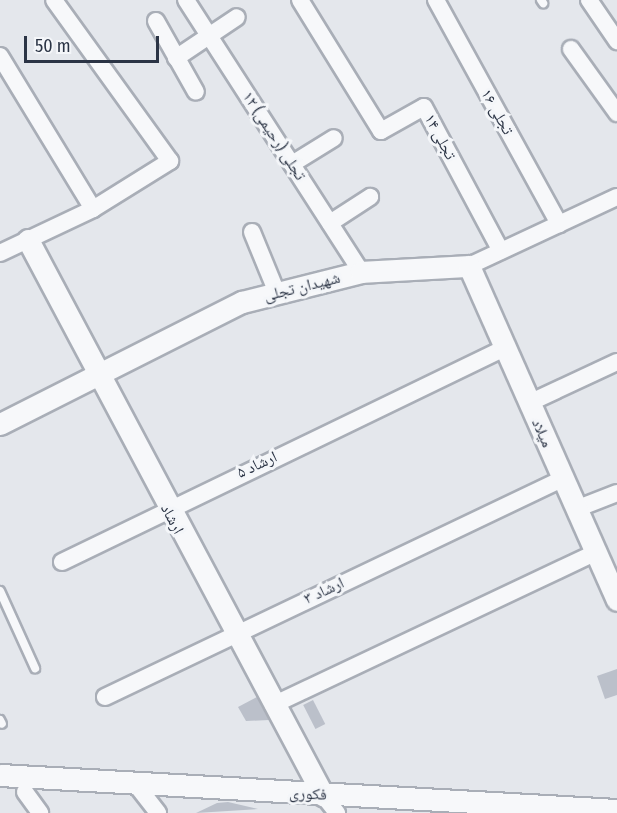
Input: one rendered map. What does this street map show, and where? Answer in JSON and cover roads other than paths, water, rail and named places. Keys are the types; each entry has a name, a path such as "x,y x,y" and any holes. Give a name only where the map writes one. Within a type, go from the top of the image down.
{"street":[{"path":"0,253 93,208 170,161 54,0"},
{"name":"۱۲ تجلی (رحیمی)","path":"186,0 361,272"},
{"name":"تجلی ۱۴","path":"300,0 381,131 424,107 501,251"},
{"name":"۱۶ تجلی","path":"436,0 559,224"},
{"path":"588,0 617,41"},
{"path":"176,58 237,17"},
{"path":"156,21 196,92"},
{"path":"571,49 617,113"},
{"path":"0,56 93,208"},
{"path":"292,164 334,138"},
{"path":"330,223 370,197"},
{"name":"شهیدان تجلی","path":"0,424 242,302 361,272 469,266 617,197"},
{"path":"252,232 277,293"},
{"name":"ارشاد","path":"28,240 96,375 233,634 331,808"},
{"name":"میلاد","path":"469,266 617,600"},
{"name":"۵ ارشاد","path":"62,562 166,508 505,348"},
{"path":"529,403 617,362"},
{"name":"۳ ارشاد","path":"105,697 562,479"},
{"path":"576,509 617,493"},
{"path":"273,705 595,553"},
{"name":"فکوری","path":"0,775 134,782 331,808 617,810"},
{"path":"134,782 158,813"},
{"path":"25,792 40,813"}],"lane":[{"path":"0,591 35,668"}]}
